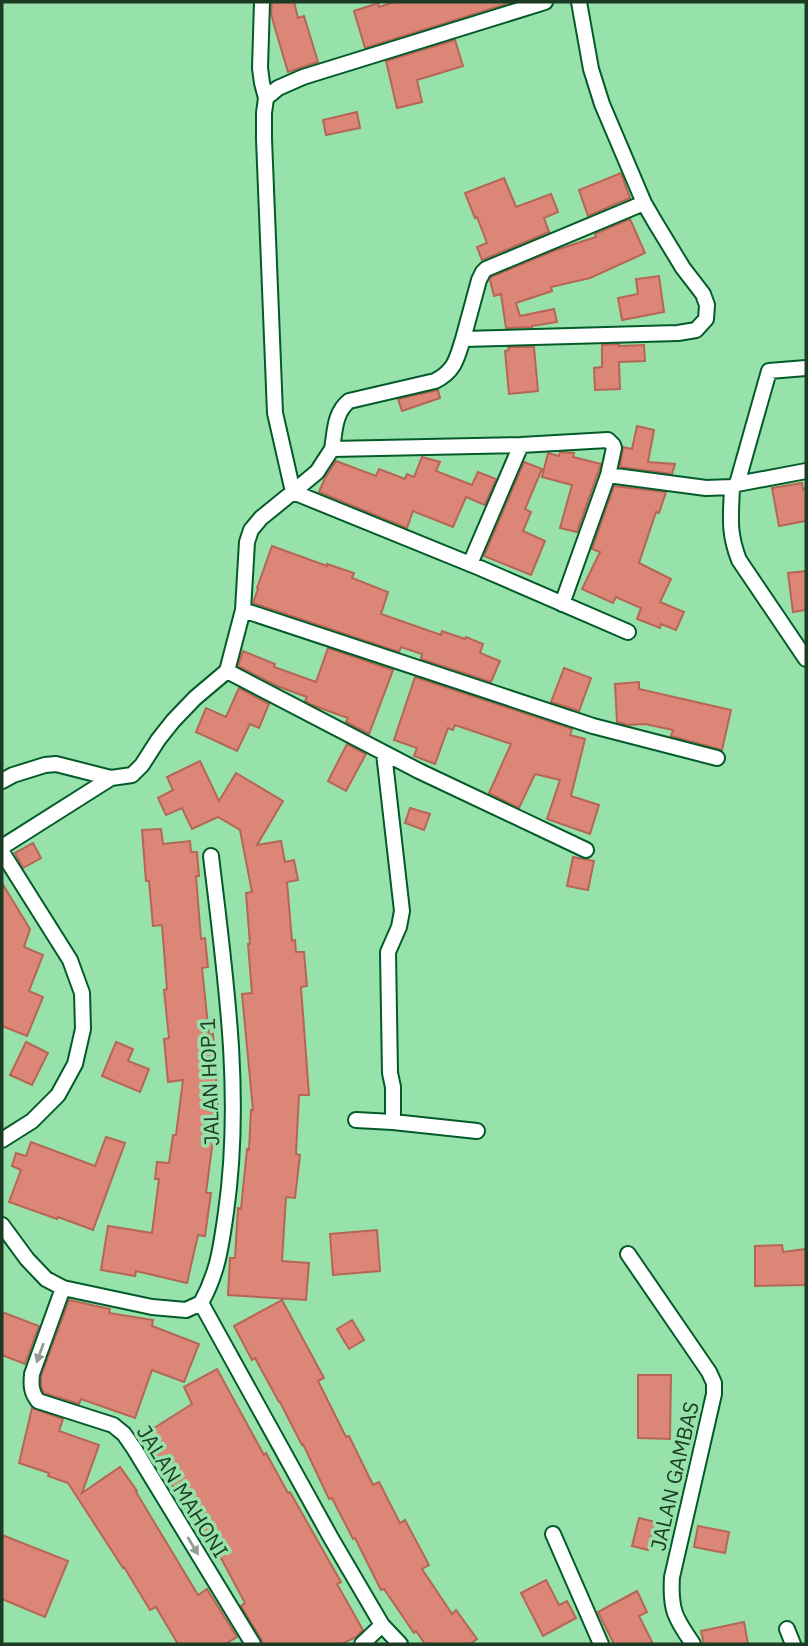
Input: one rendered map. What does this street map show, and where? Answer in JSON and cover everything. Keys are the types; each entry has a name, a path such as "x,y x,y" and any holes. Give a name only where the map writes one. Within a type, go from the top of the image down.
{"street":[{"path":"262,2 260,68 267,98 264,139 275,413 293,492"},
{"path":"267,98 278,88 303,77 545,2"},
{"path":"463,339 678,333 696,330 706,319 707,305 703,294 683,268 645,203 602,104 591,69 579,2"},
{"path":"2,781 34,767 56,764 111,778 132,775 173,721 227,671 243,610 247,542 251,530 261,518 317,472 332,449 338,413 343,406 349,401 435,381 450,372 463,339 479,280 486,269 645,203"},
{"path":"806,368 769,371 734,485 730,530 739,560 806,659"},
{"path":"332,449 521,445 608,440 614,448 608,475 562,604"},
{"path":"471,564 521,445"},
{"path":"608,475 706,488 806,471"},
{"path":"293,492 471,564 628,632"},
{"path":"243,610 593,726 717,758"},
{"path":"227,671 419,771 586,850"},
{"path":"384,753 402,911 399,927 388,952 393,1122"},
{"path":"2,1140 32,1121 58,1096 75,1064 83,1029 82,993 70,960 2,849 111,778"},
{"name":"JALAN HOP 1","path":"201,1303 211,1284 219,1258 231,1175 233,1131 233,1078 224,965 211,856"},
{"path":"356,1120 477,1131"},
{"path":"2,1225 46,1279 63,1288 152,1307 186,1310 201,1303 331,1538 382,1625 400,1644"},
{"name":"JALAN GAMBAS","path":"628,1254 714,1383 714,1394 672,1577 673,1610 677,1622 693,1644"},
{"name":"JALAN MAHONI","path":"63,1288 32,1374 32,1393 38,1401 114,1425 124,1434 253,1644"},
{"path":"553,1534 601,1644"},
{"path":"362,1644 382,1625"},
{"path":"787,1629 793,1644"}],"building":[{"path":"272,2 294,2 298,18 304,16 318,62 288,72 271,13"},
{"path":"395,2 510,3 365,48 354,11 378,3 379,7"},
{"path":"455,40 463,66 417,80 422,102 397,108 386,61"},
{"path":"357,112 360,128 326,135 323,120"},
{"path":"621,173 630,198 588,216 579,190"},
{"path":"504,178 516,207 551,194 558,212 544,218 549,232 482,260 477,247 487,243 465,193"},
{"path":"630,219 645,253 590,278 551,287 552,291 516,303 520,316 554,309 557,322 506,328 501,294 494,296 491,277 596,237 595,234"},
{"path":"659,276 664,312 622,320 618,298 638,294 636,279"},
{"path":"602,345 644,345 645,361 619,362 620,389 595,390 594,368 602,367"},
{"path":"508,347 534,347 538,391 509,394 505,351 509,350"},
{"path":"438,390 440,398 402,411 398,399"},
{"path":"637,426 654,430 648,462 675,464 672,474 620,467 623,447 632,449"},
{"path":"560,452 574,453 573,457 601,464 577,532 560,528 572,485 542,477 548,453 559,456"},
{"path":"422,457 440,462 436,471 472,485 478,472 496,479 485,505 466,497 453,527 413,511 407,528 319,492 336,461 376,476 379,469 405,479 407,474 414,477"},
{"path":"524,462 542,469 525,509 531,512 523,531 545,541 531,575 484,556"},
{"path":"802,483 803,490 806,489 806,521 779,526 772,488"},
{"path":"614,486 666,492 659,513 656,512 639,563 671,579 660,602 684,612 676,630 661,624 660,628 637,619 641,608 616,597 613,603 582,589 600,552 592,549"},
{"path":"272,546 354,573 352,578 388,592 381,614 441,635 442,631 483,644 480,653 500,661 491,682 421,659 422,654 401,647 399,652 253,603"},
{"path":"806,571 806,610 793,612 788,573"},
{"path":"328,648 393,670 369,734 346,722 348,718 312,705 305,701 307,697 277,686 238,666 243,651 275,664 274,667 316,682"},
{"path":"564,668 591,678 579,711 551,702"},
{"path":"415,677 572,729 570,735 585,739 571,796 599,805 590,834 547,819 560,780 535,774 519,808 489,793 511,744 455,725 453,730 448,728 435,764 414,756 417,748 394,740"},
{"path":"639,682 639,689 731,710 722,750 671,736 673,730 617,722 615,684"},
{"path":"239,688 269,704 259,728 250,724 237,751 196,732 206,708 226,717"},
{"path":"347,744 366,754 346,791 328,781"},
{"path":"200,761 219,801 236,773 283,801 257,845 281,841 285,862 294,860 298,880 287,882 292,941 295,940 296,952 304,952 307,986 301,987 309,1095 299,1095 296,1154 300,1155 295,1198 286,1197 282,1261 309,1263 306,1300 228,1295 230,1258 235,1258 238,1208 241,1209 253,1110 242,994 252,993 246,893 252,892 240,830 218,817 192,829 182,808 166,815 158,798 173,790 167,777"},
{"path":"410,808 430,814 424,830 405,823"},
{"path":"161,829 163,844 190,841 191,852 197,852 199,876 196,876 201,939 205,938 208,967 202,968 209,1035 213,1034 218,1101 206,1193 211,1193 205,1236 198,1235 187,1283 136,1271 135,1276 101,1270 108,1226 152,1233 159,1179 155,1179 157,1162 169,1163 173,1135 176,1135 183,1080 168,1082 164,1039 169,1038 162,925 153,926 142,830"},
{"path":"33,843 41,858 23,868 15,853"},
{"path":"573,857 594,861 588,890 567,886"},
{"path":"2,883 30,929 24,947 43,955 29,991 43,997 27,1036 2,1026"},
{"path":"26,1042 48,1053 32,1085 10,1075"},
{"path":"116,1042 133,1049 128,1061 149,1069 140,1092 102,1076"},
{"path":"106,1137 125,1143 93,1230 9,1202 21,1170 12,1166 16,1153 26,1156 31,1142 95,1166"},
{"path":"377,1230 380,1271 333,1275 330,1234"},
{"path":"782,1245 783,1252 806,1249 806,1285 755,1286 755,1246"},
{"path":"69,1300 110,1309 109,1313 153,1320 152,1326 199,1344 184,1382 152,1370 135,1418 81,1399 79,1404 44,1393 41,1376"},
{"path":"282,1300 324,1378 318,1381 346,1437 349,1436 373,1485 379,1482 400,1523 405,1520 429,1565 422,1569 452,1614 456,1610 477,1639 470,1644 425,1644 416,1631 414,1633 384,1589 381,1590 355,1538 353,1539 332,1498 329,1499 280,1402 255,1358 252,1360 234,1326"},
{"path":"2,1312 39,1326 25,1364 2,1355"},
{"path":"352,1320 364,1340 349,1349 337,1329"},
{"path":"217,1369 264,1455 266,1453 288,1493 290,1492 341,1582 337,1584 363,1630 342,1644 263,1644 241,1606 245,1603 221,1558 216,1561 143,1435 192,1404 184,1387"},
{"path":"638,1375 671,1375 670,1439 638,1438"},
{"path":"32,1408 63,1419 59,1431 99,1445 82,1493 120,1467 198,1595 207,1589 237,1637 225,1644 178,1644 156,1607 150,1610 68,1483 19,1463"},
{"path":"639,1518 655,1522 648,1550 632,1546"},
{"path":"698,1526 729,1532 725,1553 694,1547"},
{"path":"2,1535 68,1561 45,1617 2,1599"},
{"path":"546,1580 559,1605 567,1601 576,1618 543,1636 521,1593"},
{"path":"637,1591 647,1612 639,1616 653,1644 614,1644 598,1612"},
{"path":"744,1622 748,1644 704,1644 701,1631"}]}
